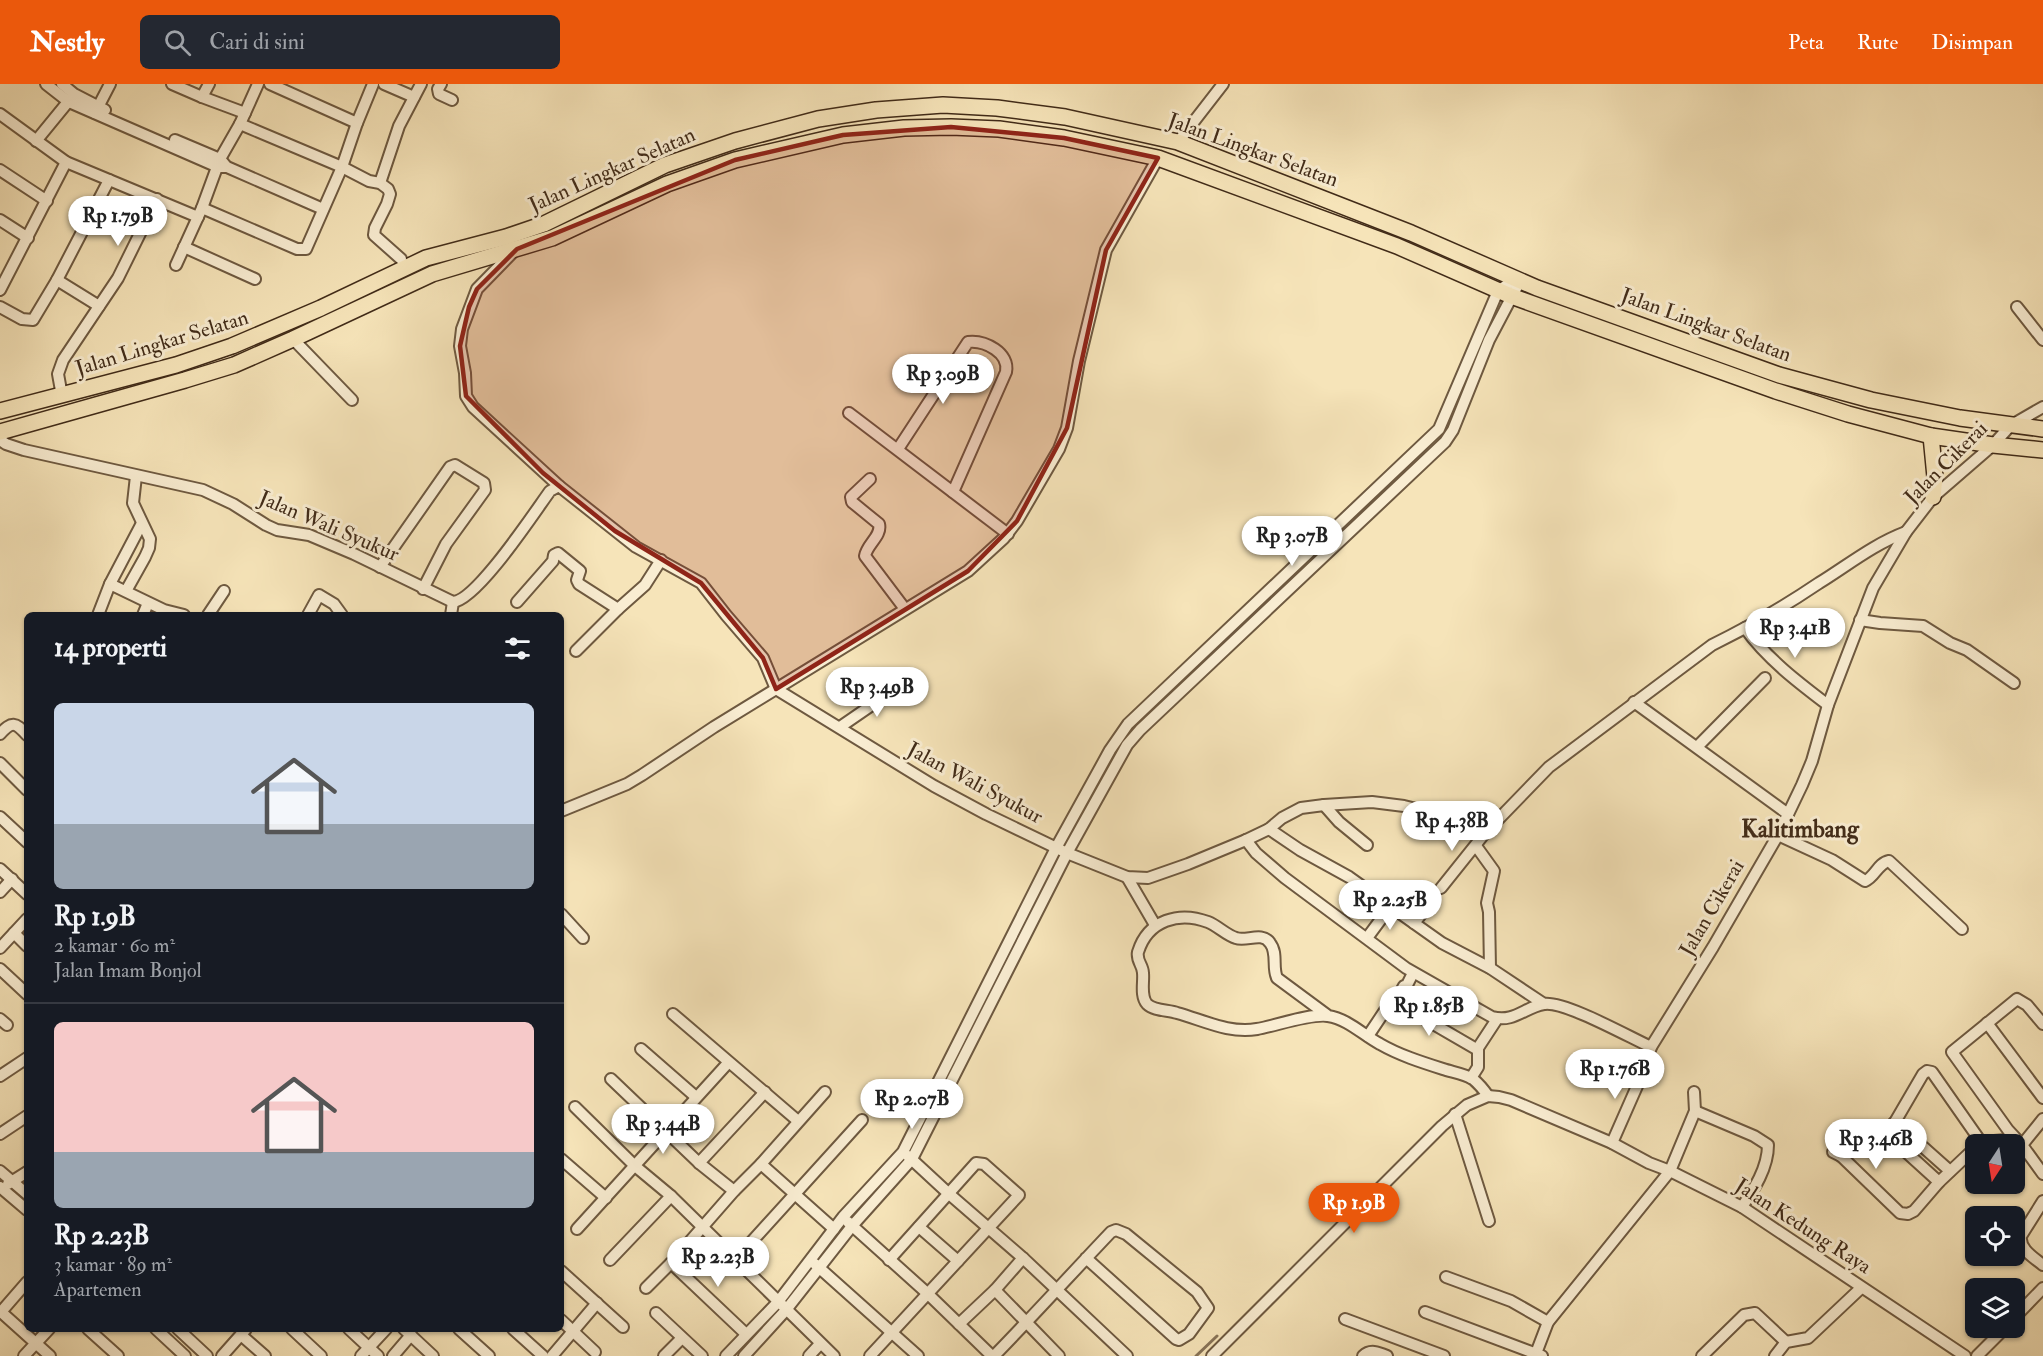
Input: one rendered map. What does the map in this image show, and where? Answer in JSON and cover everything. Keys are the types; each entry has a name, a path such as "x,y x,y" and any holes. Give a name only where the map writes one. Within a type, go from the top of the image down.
{"highway":[{"name":"Jalan Lingkar Selatan","path":"0,411 176,365 324,315 468,262 509,245 544,224 665,165 818,119 876,110 944,105 997,108 1065,117 1178,142 1411,233 1517,280 1779,375 1871,399 1960,418 2043,429"},
{"name":"Jalan Lingkar Selatan","path":"0,432 234,364 293,339 324,315 426,258 469,245 509,245 552,238 667,184 735,160 843,135 904,128 999,129 1064,138 1158,158 1397,246 1505,293 1776,391 1848,414 1931,436 2043,450"},
{"path":"1931,436 1935,477 1933,498"}],"street":[{"path":"46,84 96,110 323,209"},
{"path":"62,84 72,98"},
{"path":"96,110 110,84"},
{"path":"172,84 245,113"},
{"path":"202,97 209,84"},
{"path":"176,265 258,84"},
{"path":"270,84 357,123"},
{"path":"0,114 66,162 157,200 200,212 303,250 307,247 342,167 373,84"},
{"path":"384,84 414,97"},
{"path":"380,183 399,126 421,84"},
{"path":"441,84 439,94 452,100"},
{"path":"1178,142 1223,84"},
{"path":"36,141 72,98"},
{"path":"240,124 342,167 369,181 380,183 388,189 390,194 387,204 374,235 401,259"},
{"path":"564,810 634,780 714,726 968,572 1008,534 1059,449 1067,428 1079,361 1106,250 1158,158"},
{"path":"0,290 66,162"},
{"path":"0,170 47,201"},
{"path":"0,307 22,319 33,320 57,280 109,180"},
{"path":"62,396 58,374 63,360 117,278 157,200"},
{"path":"0,220 28,238"},
{"path":"509,245 477,289 462,329 460,346 466,396 473,406 559,486 615,531 636,547 701,583 763,658 776,689"},
{"path":"184,247 255,279"},
{"path":"57,280 99,306"},
{"path":"744,1356 782,1306 810,1260 843,1217 903,1152 1056,848 1110,750 1128,724 1439,429 1505,293 1517,280"},
{"path":"726,1356 746,1334 782,1306 820,1268 852,1226 912,1159 1067,853 1117,760 1140,730 1445,442 1453,430 1490,340 1505,293"},
{"path":"2017,307 2043,340"},
{"path":"293,339 352,399"},
{"path":"898,449 968,342 977,342 999,352 1006,362 1006,372 953,492"},
{"name":"Jalan Cikerai","path":"1612,1143 1648,1058 1788,814 1812,761 1828,705 1873,588 1906,532 1933,498 1993,445 2010,426 2043,407"},
{"path":"849,413 1008,534"},
{"name":"Jalan Wali Syukur","path":"0,440 24,450 203,490 233,504 277,530 309,535 453,602"},
{"path":"380,567 450,466 455,465 484,483 485,490 446,544 423,589"},
{"path":"126,591 149,548 150,539 147,531 141,525 133,503 136,476"},
{"path":"870,479 851,497 852,501 880,528 865,556 905,609"},
{"path":"451,612 453,602 467,597 482,582 550,492 559,486"},
{"path":"99,612 110,584 141,525"},
{"path":"1441,888 1485,833 1549,767 1712,645 1817,585 1888,539 1906,532"},
{"path":"517,602 558,553 580,571 579,584 618,609"},
{"path":"576,651 645,585 661,560"},
{"path":"110,584 148,603 175,612"},
{"path":"210,612 224,591"},
{"path":"310,612 318,596 321,595 334,604 340,612"},
{"path":"144,612 148,603"},
{"path":"1860,620 1880,624 1923,626 1950,643 1967,650 2014,683"},
{"path":"1745,628 1771,657 1828,705"},
{"path":"1698,747 1765,678"},
{"path":"840,727 901,685"},
{"name":"Jalan Wali Syukur","path":"776,689 934,786 986,814 1067,853 1127,877 1148,878 1163,873 1246,840 1269,829 1282,818 1301,808 1324,805 1372,802 1404,807 1437,814 1485,833"},
{"path":"1634,702 1788,814"},
{"path":"0,734 8,725 13,724 24,732"},
{"path":"0,763 24,787"},
{"path":"1324,805 1339,822 1367,846"},
{"path":"0,817 24,839"},
{"path":"1269,829 1300,850 1348,877 1442,943 1490,968 1544,1004 1581,1013 1648,1058"},
{"path":"1778,835 1832,860 1865,881 1869,880 1883,863 1889,861 1962,929"},
{"path":"1246,840 1256,853 1285,878 1413,973 1491,1017 1509,1018 1544,1004"},
{"path":"1476,846 1494,871 1487,903 1490,968"},
{"path":"0,868 24,891"},
{"path":"1127,877 1155,925"},
{"path":"0,892 12,879"},
{"path":"1367,938 1390,907"},
{"path":"1414,923 1427,907"},
{"path":"564,917 583,938"},
{"path":"1212,1356 1455,1114 1485,1093 1472,1079 1393,1051 1358,1029 1327,1015 1277,978 1273,949 1266,939 1235,938 1207,922 1178,917 1155,925 1139,949 1138,958 1143,971 1143,994 1150,1006 1176,1012 1202,1022 1243,1029 1256,1029 1327,1015"},
{"path":"0,948 24,922"},
{"path":"14,933 24,943"},
{"path":"0,969 24,991"},
{"path":"1368,1036 1404,986 1406,987 1413,973"},
{"path":"2012,1134 1952,1053 2017,999 2027,1005 2043,1024"},
{"path":"1394,1001 1478,1050"},
{"path":"673,1014 798,1121"},
{"path":"1472,1079 1478,1067 1478,1050 1497,1019"},
{"path":"1987,1023 2043,1098"},
{"path":"641,1049 696,1097"},
{"path":"1,1075 24,1060"},
{"path":"577,1229 728,1063"},
{"path":"1965,1157 1914,1211 1908,1214 1900,1213 1837,1154 1884,1132 1895,1122 1924,1071 1930,1071 1971,1134"},
{"path":"611,1079 699,1163 734,1191"},
{"path":"699,1163 765,1092"},
{"path":"646,1288 825,1092"},
{"path":"1425,1312 1538,1355 1548,1322 1670,1171 1695,1111 1694,1092"},
{"name":"Jalan Kedung Raya","path":"1485,1093 1511,1100 1612,1143 1742,1207 1965,1356"},
{"path":"930,1098 941,1104"},
{"path":"575,1107 634,1166 671,1196 834,1356"},
{"path":"1695,1111 1754,1136 1768,1145 1755,1189 1742,1207"},
{"path":"1455,1114 1489,1221"},
{"path":"0,1134 24,1118"},
{"path":"2025,1141 2043,1119"},
{"path":"735,1260 862,1120"},
{"path":"1895,1122 1950,1171"},
{"path":"1884,1132 1940,1182"},
{"path":"2025,1149 2043,1174"},
{"path":"903,1152 1023,1258 1126,1356"},
{"path":"564,1162 606,1198"},
{"path":"870,1356 1019,1194 984,1164 976,1163 889,1260"},
{"path":"761,1164 834,1229"},
{"path":"0,1171 24,1192"},
{"path":"24,1174 0,1188 24,1208"},
{"path":"610,1260 671,1196"},
{"path":"2043,1202 2020,1241 2021,1246 2043,1265"},
{"path":"843,1217 993,1356 1026,1323 1086,1258 1111,1232 1122,1231 1197,1292 1208,1308 1189,1334 1179,1340 1176,1339 1086,1258"},
{"path":"919,1227 958,1261"},
{"path":"959,1324 995,1290 1023,1258"},
{"path":"810,1260 918,1356"},
{"path":"671,1263 746,1334"},
{"path":"564,1273 623,1327"},
{"path":"1446,1277 1511,1301 1548,1322"},
{"path":"24,1285 1,1312 50,1356"},
{"path":"1775,1356 1786,1342 1808,1338 1862,1288"},
{"path":"2025,1307 2043,1288"},
{"path":"995,1290 1059,1356"},
{"path":"552,1356 597,1303"},
{"path":"1702,1356 1744,1315 1755,1312 1786,1342"},
{"path":"656,1313 702,1356"},
{"path":"1345,1319 1444,1356"},
{"path":"564,1323 595,1352"},
{"path":"24,1356 46,1332"},
{"path":"91,1332 118,1356"},
{"path":"159,1332 185,1356"},
{"path":"222,1356 244,1332 265,1356"},
{"path":"295,1332 321,1356"},
{"path":"350,1332 365,1352 378,1356"},
{"path":"365,1352 383,1332"},
{"path":"393,1356 408,1332 433,1356"},
{"path":"462,1332 489,1356"},
{"path":"516,1332 543,1356"},
{"path":"191,1333 207,1356"},
{"path":"664,1356 681,1338"},
{"path":"1977,1356 1995,1338"},
{"path":"809,1356 820,1344"},
{"path":"1362,1356 1371,1351 1387,1356"}],"highlighted area":[{"path":"951,127 1064,138 1158,158 1106,250 1067,428 1017,521 968,571 776,689 763,658 701,583 615,531 543,473 466,396 460,346 469,307 477,289 517,249 735,160 843,135"}],"waterway":[{"path":"1196,1356 1217,1336"}],"district":[{"name":"Kalitimbang","path":"1800,829"}]}
